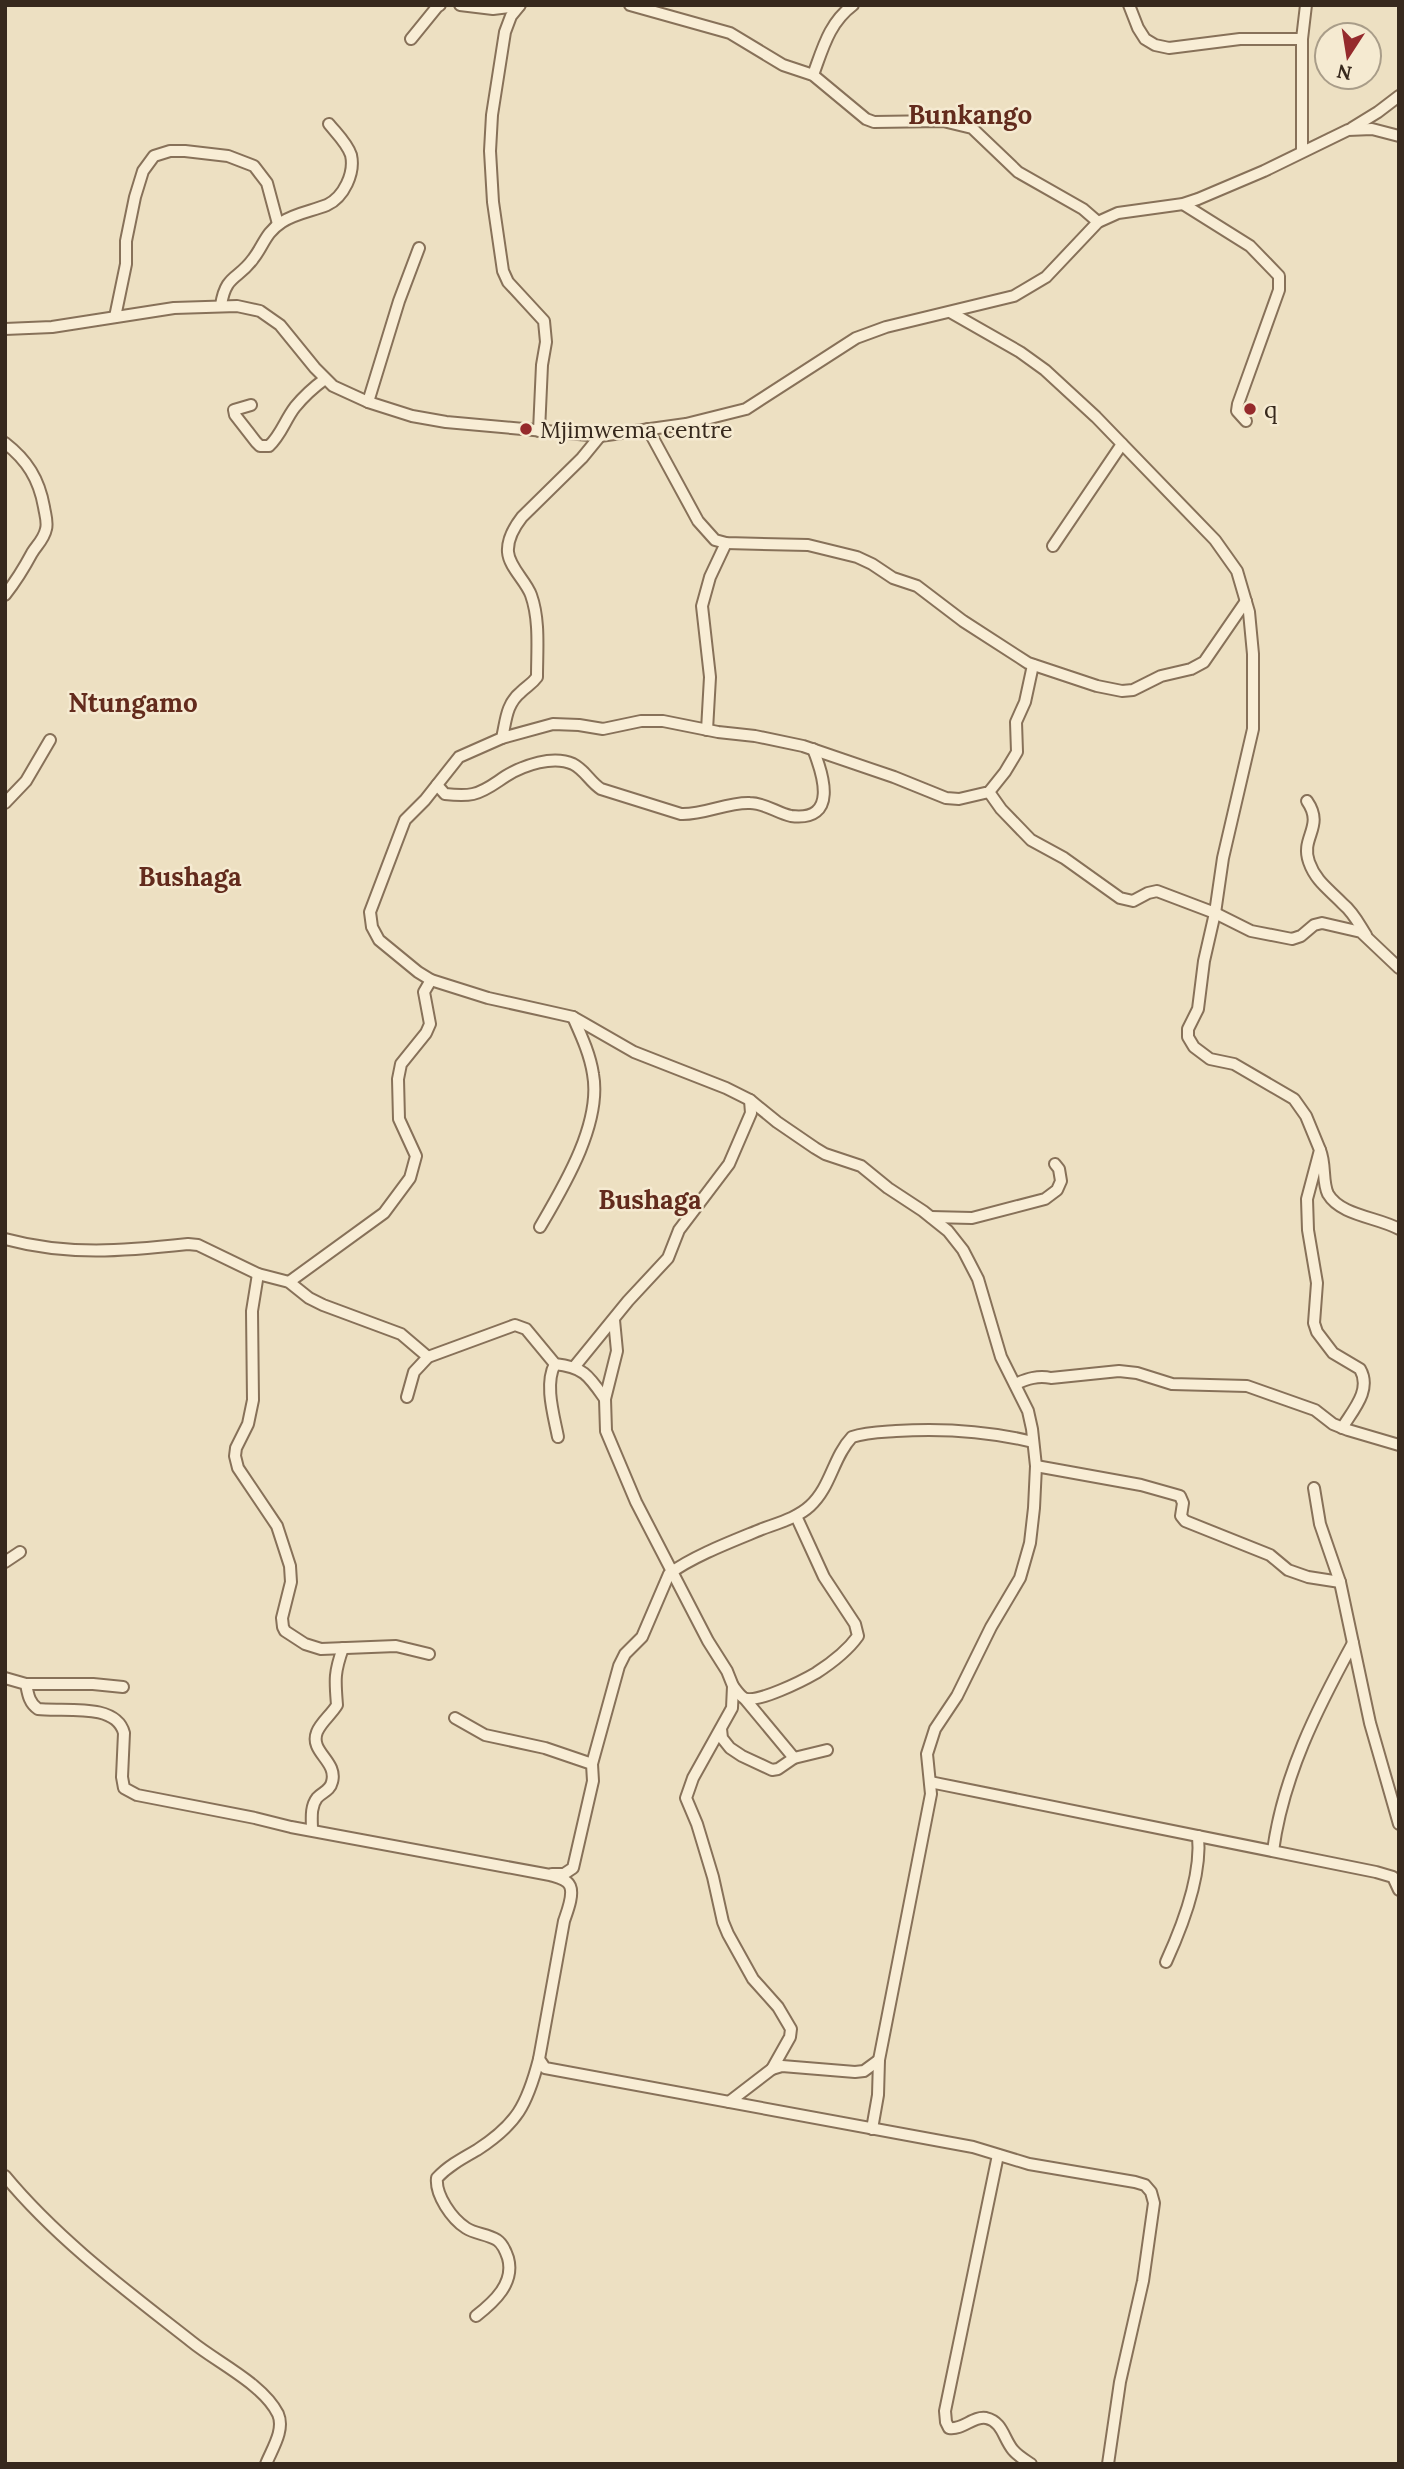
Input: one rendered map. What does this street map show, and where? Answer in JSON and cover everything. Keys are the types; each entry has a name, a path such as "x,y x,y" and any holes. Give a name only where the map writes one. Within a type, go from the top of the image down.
{"street":[{"path":"411,39 440,5"},
{"path":"460,5 493,9 520,5"},
{"path":"520,5 511,16 505,32 489,151 503,271 508,282 544,321 546,328 539,431"},
{"path":"813,75 828,33 841,14 853,5"},
{"path":"1129,5 1145,39 1155,45 1169,48 1240,40 1302,39"},
{"path":"1302,152 1302,39 1306,5"},
{"path":"637,6 730,33 783,65 813,75 866,119 943,121 972,128 1018,172 1083,209 1098,222"},
{"path":"5,329 52,327 174,308 237,306 260,311 280,325 333,386 368,402 412,416 446,422 600,436 686,424 747,409 856,338 886,327 1014,296 1046,276 1098,222 1118,213 1183,204 1264,172 1348,130 1399,96"},
{"path":"220,306 223,291 231,279 252,262 264,239 278,224 327,205 338,198 346,186 351,172 351,157 347,146 329,124"},
{"path":"1348,130 1372,129 1399,136"},
{"path":"115,317 126,264 125,241 135,197 143,171 154,156 170,151 186,151 228,156 254,166 267,183 278,224"},
{"path":"1183,204 1250,246 1279,276 1276,298 1238,404 1237,411 1245,421"},
{"path":"368,402 399,301 419,248"},
{"path":"950,312 1020,352 1045,370 1122,444 1227,555 1237,571 1246,601 1253,654 1253,729 1223,858 1215,913 1204,961 1200,1001 1188,1029 1188,1037 1194,1047 1209,1059 1234,1064 1294,1099 1306,1116 1325,1163 1327,1193 1343,1208 1399,1229"},
{"path":"251,405 234,410 236,415 260,446 269,446 276,440 295,407 325,379"},
{"path":"648,429 698,522 715,540 726,543 808,545 857,557 893,578 918,586 963,621 1033,665 1097,687 1133,690 1161,676 1191,669 1204,662 1246,601"},
{"path":"502,738 507,711 520,692 537,677 535,611 527,585 508,554 512,535 529,509 582,458 600,436"},
{"path":"5,443 28,465 38,482 46,520 46,530 40,542 18,579 5,594"},
{"path":"1053,547 1122,444"},
{"path":"707,730 710,677 702,606 710,576 726,543"},
{"path":"872,2129 878,2095 879,2060 908,1900 926,1822 930,1782 927,1754 935,1729 957,1696 1026,1563 1034,1508 1036,1466 1027,1411 1001,1357 978,1279 963,1250 948,1231 888,1188 871,1171 814,1148 750,1100 634,1052 573,1017 488,998 431,980 379,940 372,927 370,912 405,820 459,757 502,738 552,724 603,729 652,720 755,736 814,749 946,798 959,799 989,792 1017,751 1016,722 1025,702 1033,665"},
{"path":"5,803 26,781 50,740"},
{"path":"437,785 445,793 472,795 520,769 555,760 581,769 594,785 601,789 681,814 746,803 802,816 817,809 823,801 826,789 814,749"},
{"path":"989,792 1001,809 1031,840 1064,858 1121,898 1133,901 1157,891 1215,913 1251,931 1292,939 1322,923 1361,932 1399,968"},
{"path":"1307,801 1314,811 1315,823 1306,851 1310,866 1323,887 1349,910 1367,937"},
{"path":"289,1282 384,1213 410,1178 416,1156 400,1119 398,1079 401,1064 430,1024 424,992 431,980"},
{"path":"540,1227 581,1147 590,1119 594,1092 590,1062 573,1017"},
{"path":"575,1366 628,1301 668,1258 679,1230 729,1164 751,1113 750,1100"},
{"path":"1320,1150 1307,1199 1308,1230 1317,1283 1314,1323 1317,1332 1333,1353 1360,1368 1365,1383 1361,1398 1342,1428"},
{"path":"930,1217 972,1218 1045,1199 1057,1190 1061,1181 1059,1169 1055,1164"},
{"path":"5,1239 26,1245 96,1252 198,1245 258,1274 289,1282 323,1305 401,1334 428,1357"},
{"path":"258,1274 252,1311 253,1400 248,1424 236,1448 238,1468 277,1526 290,1566 291,1582 282,1618 283,1627 305,1644 321,1649 396,1647 429,1654"},
{"path":"614,1320 618,1351 605,1399 606,1431 636,1502 733,1686 794,1758"},
{"path":"407,1397 414,1372 428,1357 515,1325 526,1329 555,1364 575,1366 593,1382 605,1399"},
{"path":"555,1364 551,1379 552,1406 558,1437"},
{"path":"1015,1384 1027,1378 1119,1371 1137,1373 1172,1384 1247,1386 1315,1410 1342,1428 1399,1446"},
{"path":"550,1875 564,1874 573,1868 593,1780 592,1764 619,1666 625,1654 642,1637 666,1578 672,1571 735,1540 796,1516 818,1498 847,1443 859,1434 952,1429 1033,1443"},
{"path":"1036,1466 1140,1485 1180,1496 1183,1503 1181,1516 1185,1521 1270,1555 1288,1570 1308,1577 1340,1582"},
{"path":"1314,1488 1321,1524 1340,1582 1370,1723 1399,1824"},
{"path":"745,1699 760,1698 816,1673 858,1636 855,1624 820,1570 796,1516"},
{"path":"5,1562 20,1552"},
{"path":"1273,1851 1276,1829 1298,1756 1322,1699 1353,1643"},
{"path":"312,1830 313,1807 317,1797 330,1789 333,1777 329,1762 316,1746 315,1740 320,1725 337,1705 334,1682 343,1648"},
{"path":"5,1678 26,1684 123,1687"},
{"path":"26,1684 33,1706 38,1709 88,1710 116,1720 122,1726 124,1733 121,1777 129,1792 550,1875 566,1882 570,1889 568,1910 530,2093 504,2131 437,2178 437,2191 460,2223 467,2229 496,2239 509,2260 510,2277 506,2285 476,2316"},
{"path":"733,1686 732,1708 693,1777 686,1798 697,1824 728,1934 753,1979 778,2007 791,2029 790,2037 772,2069"},
{"path":"455,1718 485,1735 545,1748 592,1764"},
{"path":"721,1729 722,1738 730,1748 763,1768 778,1769 794,1758 827,1750"},
{"path":"930,1782 1388,1875 1394,1879 1399,1890"},
{"path":"1166,1962 1177,1938 1192,1886 1199,1848 1198,1836"},
{"path":"539,2059 545,2068 552,2070 626,2081 974,2147 1029,2164 1145,2185 1151,2192 1154,2203 1143,2281 1120,2382 1108,2464"},
{"path":"729,2102 772,2069 782,2066 855,2073 864,2071 879,2060"},
{"path":"998,2155 945,2412 949,2428 956,2429 981,2417 997,2423 1013,2449 1031,2464"},
{"path":"5,2176 25,2200 87,2258 192,2343 259,2392 272,2406 281,2426 265,2464"}],"place":[{"name":"q","path":"1250,409"},
{"name":"Mjimwema centre","path":"526,429"}],"district":[{"name":"Bunkango","path":"970,114"},
{"name":"Ntungamo","path":"133,702"},
{"name":"Bushaga","path":"190,876"},
{"name":"Bushaga","path":"650,1199"}]}
